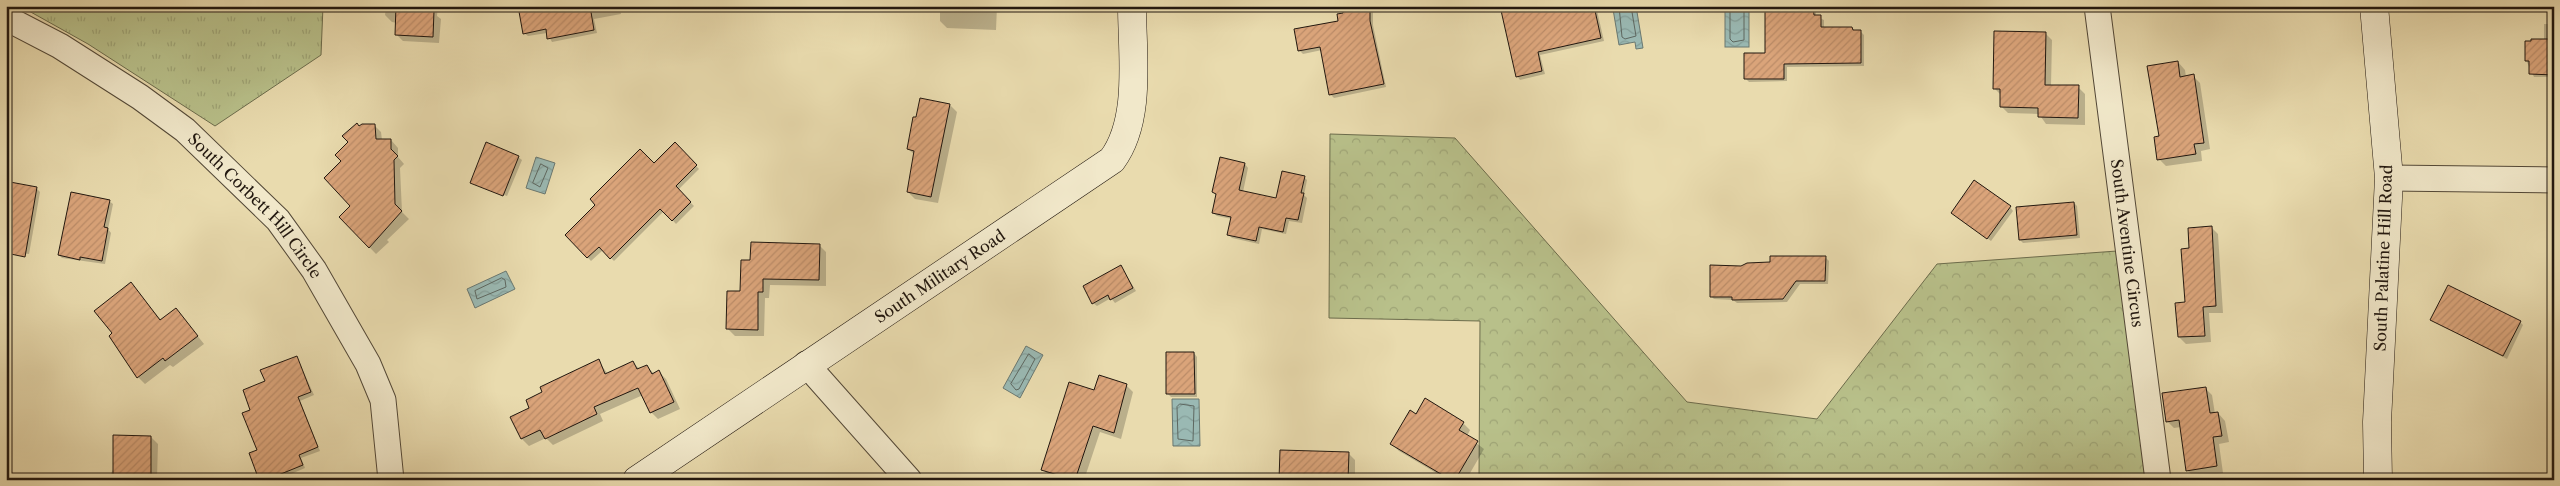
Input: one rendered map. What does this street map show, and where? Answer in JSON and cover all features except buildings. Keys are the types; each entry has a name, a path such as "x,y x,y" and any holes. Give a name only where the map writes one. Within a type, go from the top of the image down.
{"street":[{"name":"South Military Road","path":"637,480 806,364 1112,160 1121,147 1126,134 1132,104 1132,6"},
{"name":"South Aventine Circus","path":"2097,6 2158,480"},
{"name":"South Palatine Hill Road","path":"2374,6 2389,178 2377,422 2378,480"},
{"name":"South Corbett Hill Circle","path":"6,18 60,46 140,97 185,130 278,220 314,270 368,364 383,400 391,480"},
{"path":"2389,178 2554,180"},
{"path":"806,364 909,480"}],"green space":[{"path":"20,6 323,6 321,55 215,126 88,44"},
{"path":"1330,134 1455,138 1687,402 1817,419 1937,264 2117,251 2146,480 1479,480 1480,321 1329,318"}],"water":[{"path":"1636,6 1643,48 1636,49 1635,42 1619,45 1613,9"},
{"path":"1725,6 1749,6 1749,47 1725,47"},
{"path":"536,157 555,163 545,194 526,188"},
{"path":"506,271 515,289 475,308 467,289"},
{"path":"1026,346 1043,355 1020,398 1003,388"},
{"path":"1172,399 1199,399 1200,446 1173,446"}]}
